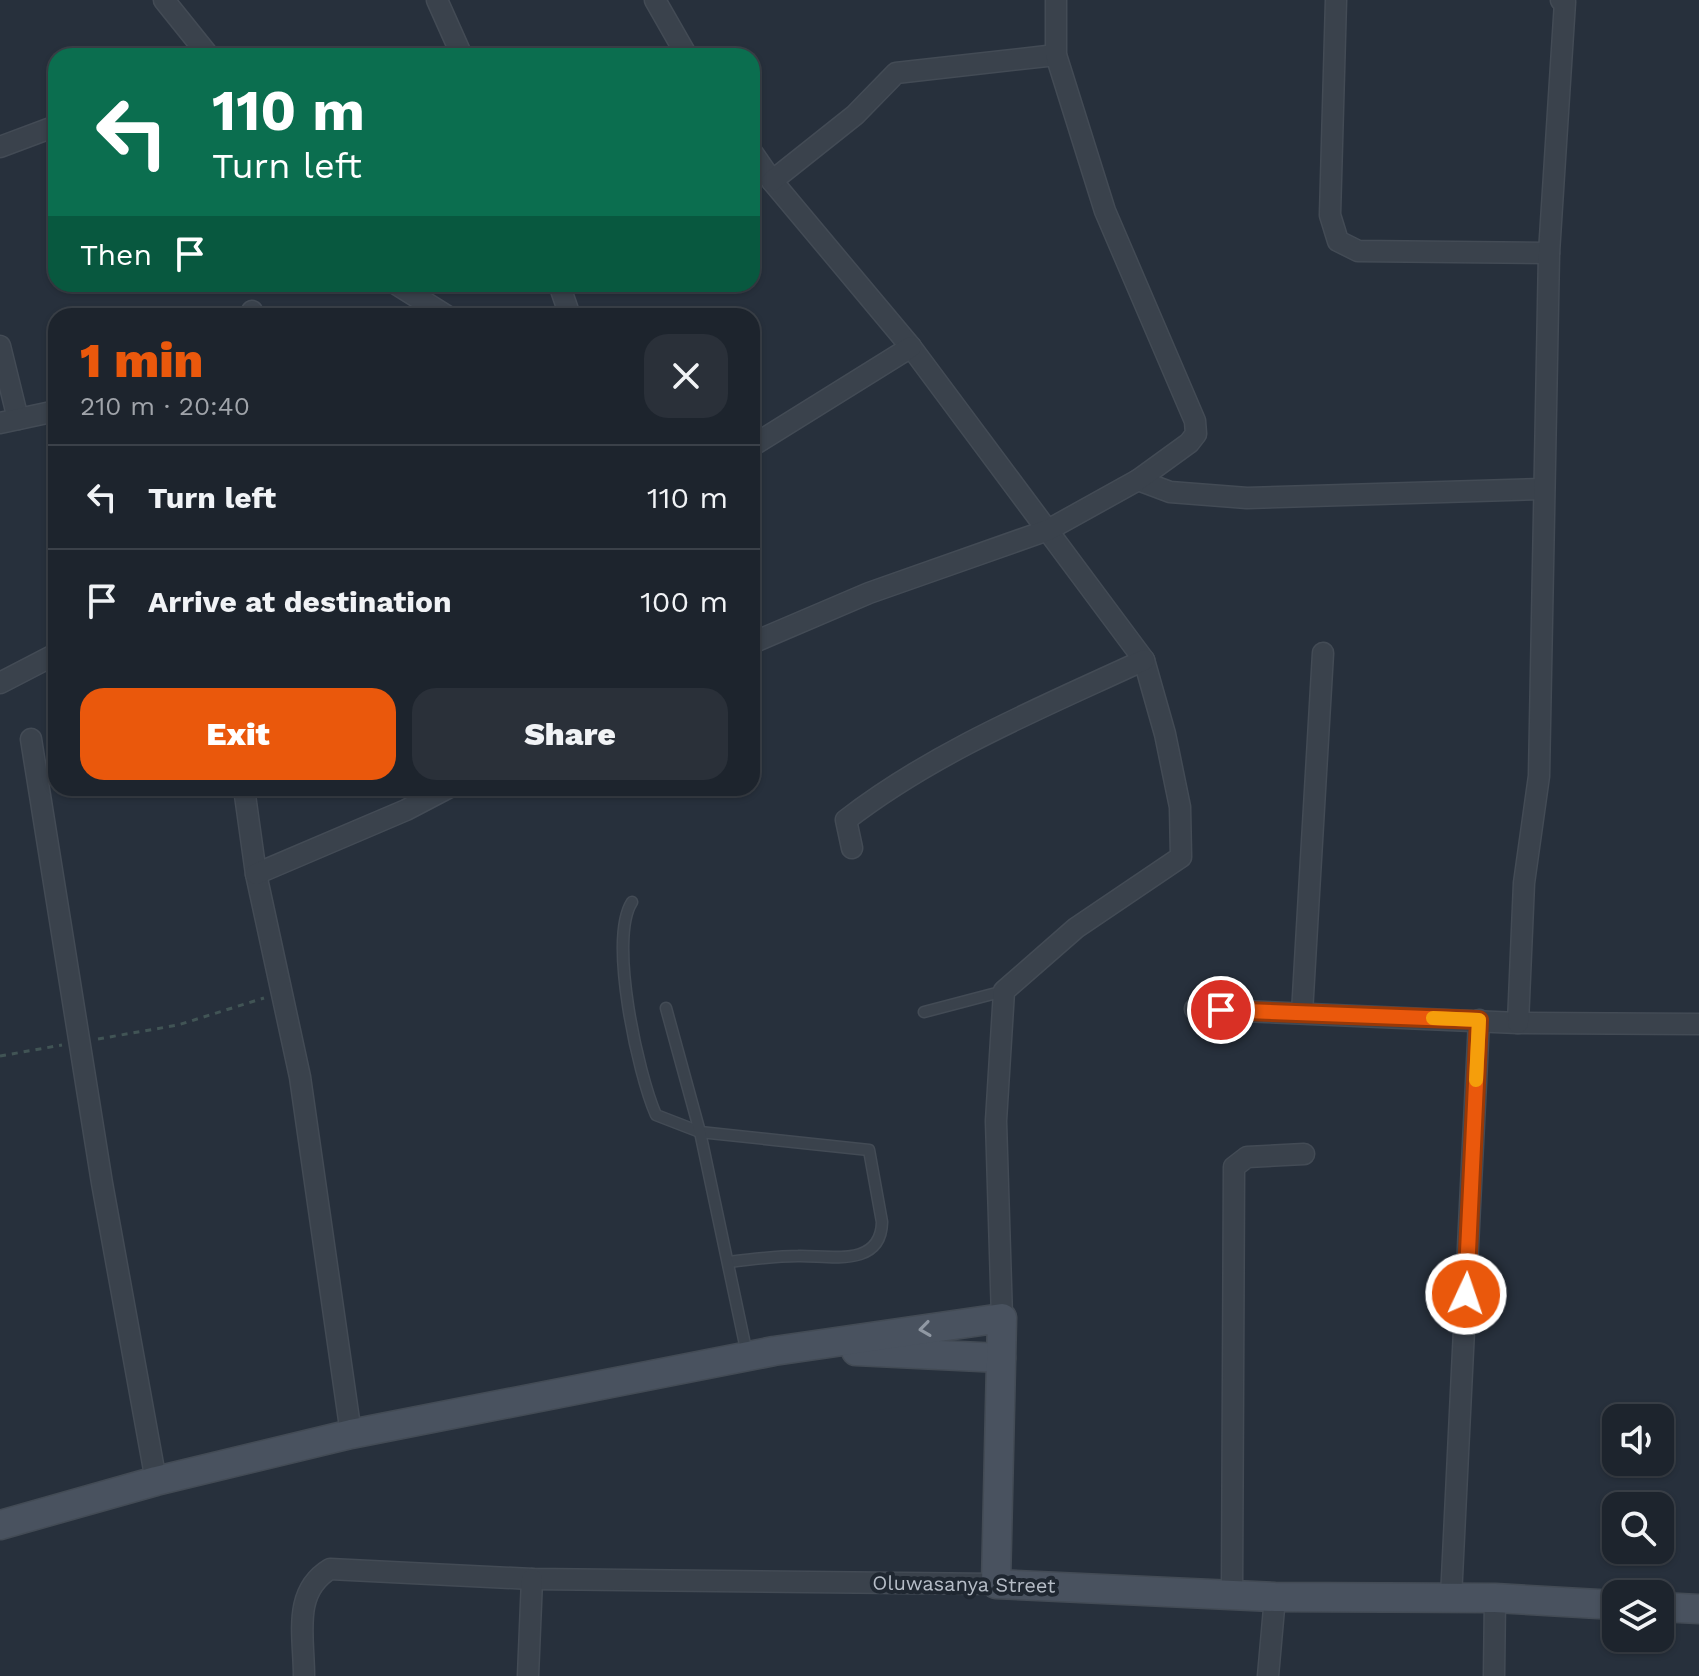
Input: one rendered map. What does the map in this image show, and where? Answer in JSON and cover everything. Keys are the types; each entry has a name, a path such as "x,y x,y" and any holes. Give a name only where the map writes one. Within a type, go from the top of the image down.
{"street":[{"path":"164,0 203,48"},
{"path":"437,0 458,48"},
{"path":"655,0 682,48"},
{"path":"760,640 869,593 1048,530 1138,480 1189,443 1196,434 1195,421 1105,211 1056,55 1056,0"},
{"path":"1336,0 1330,215 1338,241 1358,251 1549,253"},
{"path":"1518,1023 1524,883 1539,776 1542,489 1549,253 1565,2 1561,0"},
{"path":"772,181 855,115 896,73 1056,55"},
{"path":"0,147 48,129"},
{"path":"760,164 911,347 1144,660 1165,734 1180,807 1181,857 1076,928 1004,991 996,1121 1002,1318 996,1584"},
{"path":"409,292 434,308"},
{"path":"0,346 9,421 48,413"},
{"path":"760,441 911,347"},
{"path":"1138,480 1170,492 1247,498 1542,489"},
{"path":"1302,1013 1323,653"},
{"path":"0,683 48,658"},
{"path":"852,848 846,820 862,807 926,767 1022,717 1144,660"},
{"path":"31,739 102,1183 156,1481"},
{"path":"245,796 256,874 300,1077 351,1434"},
{"path":"256,874 433,796"},
{"path":"1195,1009 1518,1023 1699,1024"},
{"path":"1451,1598 1479,1020"},
{"path":"1232,1593 1234,1167 1247,1157 1304,1154"},
{"path":"0,1525 156,1481 351,1434 748,1356 1002,1318"},
{"path":"0,1536 159,1490 330,1451 776,1360 843,1351 1001,1358"},
{"name":"Oluwasanya Street","path":"304,1676 304,1595 314,1578 330,1569 532,1579 996,1584 1275,1597 1495,1598 1602,1604"},
{"path":"528,1676 532,1579"},
{"path":"1268,1676 1275,1597"},
{"path":"1494,1676 1495,1598"},
{"path":"1674,1608 1699,1609"}],"lane":[{"path":"632,902 627,910 625,962 628,1019 656,1115 700,1132 869,1150 882,1222 882,1234 870,1248 858,1255 838,1259 793,1256 729,1262"},
{"path":"924,1012 1004,991"},
{"path":"666,1008 700,1132 748,1356"}],"path":[{"path":"0,1056 178,1025 283,992"}],"slow traffic":[{"path":"1433,1018 1479,1020 1476,1080"}],"route":[{"path":"1221,1010 1479,1020 1466,1294"}]}
